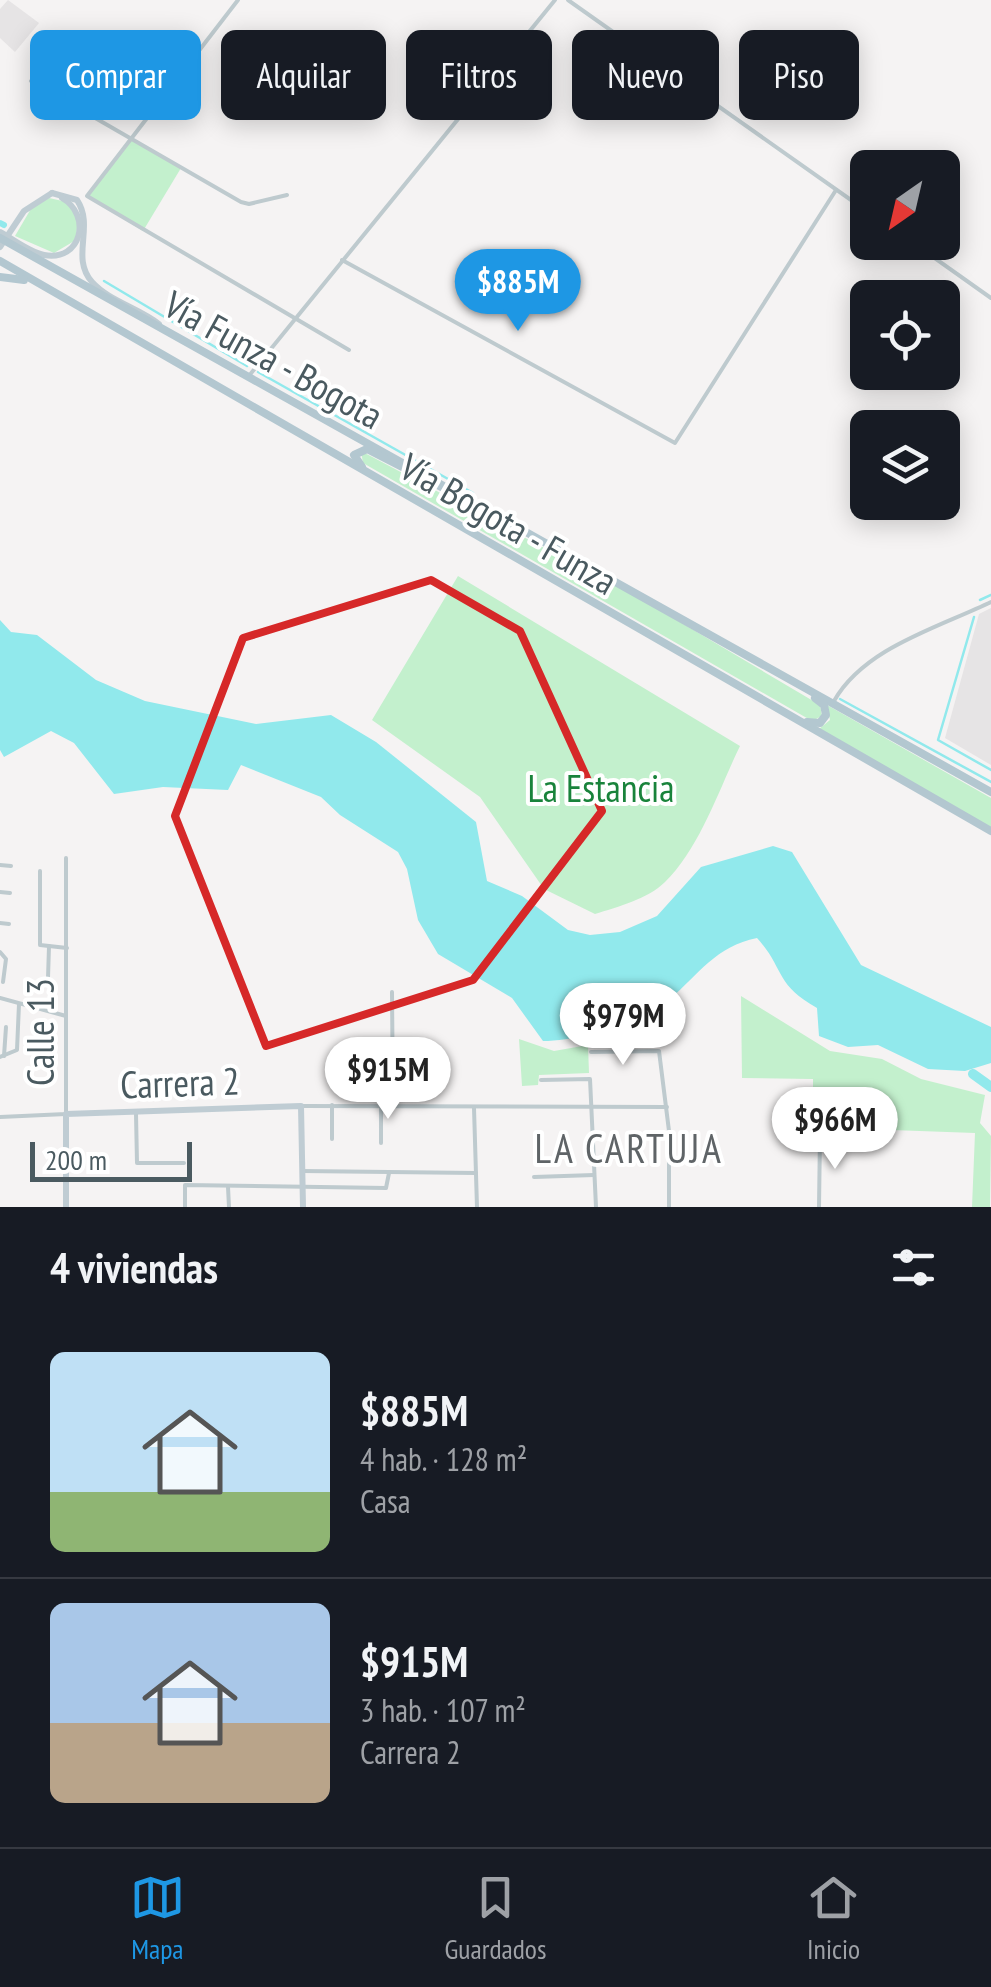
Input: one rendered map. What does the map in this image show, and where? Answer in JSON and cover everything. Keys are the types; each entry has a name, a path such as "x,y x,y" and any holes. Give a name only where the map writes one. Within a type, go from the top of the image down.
{"main road":[{"name":"Vía Funza - Bogota","path":"0,235 991,792"},
{"name":"Vía Bogota - Funza","path":"0,261 991,832"},
{"path":"0,277 18,277 66,299"},
{"path":"436,512 357,464 358,450 367,449 433,486 461,494"},
{"path":"706,668 811,724 820,723 826,715 820,701 721,639"}],"street":[{"path":"238,0 87,193 89,200 349,350"},
{"path":"248,377 555,0"},
{"path":"568,0 850,200"},
{"path":"98,120 246,204 287,195"},
{"path":"342,260 675,443 836,190"},
{"path":"0,235 42,254 57,255 72,247 81,235 81,218 72,204 52,193"},
{"path":"0,246 32,202 52,193 78,200 84,211 82,263 90,280 172,334"},
{"path":"937,260 991,298"},
{"path":"833,703 846,678 872,660 991,602"},
{"name":"Calle 13","path":"66,858 66,1207"},
{"path":"0,865 11,866"},
{"path":"40,871 40,945 67,948"},
{"path":"0,892 10,893"},
{"path":"0,923 9,924"},
{"path":"48,946 48,978"},
{"path":"0,952 6,959 4,982"},
{"path":"392,992 393,1106"},
{"path":"0,998 66,1016"},
{"path":"6,1027 2,1056 17,1050 19,1002"},
{"path":"590,1052 659,1051 667,1107 669,1207"},
{"path":"541,1080 590,1079 596,1207"},
{"path":"332,1105 332,1139"},
{"name":"Carrera 2","path":"66,1114 332,1105 667,1107"},
{"path":"381,1105 382,1143"},
{"path":"301,1106 302,1207"},
{"path":"474,1108 477,1207"},
{"path":"136,1110 137,1163 184,1163"},
{"path":"0,1118 66,1114"},
{"path":"819,1207 820,1134 824,1128"},
{"path":"302,1171 476,1173"},
{"path":"185,1207 185,1185 388,1188 389,1173"},
{"path":"534,1177 594,1175"},
{"path":"228,1184 229,1207"}],"highlighted area":[{"path":"431,580 520,631 602,811 473,980 266,1046 175,816 243,638"}],"shaded area":[{"path":"8,0 39,23 15,52 0,38 0,9"},
{"path":"991,608 991,765 945,738 979,614"}],"green space":[{"path":"129,139 181,168 143,231 87,196"},
{"path":"49,198 67,202 78,215 76,240 54,253 15,236 32,207"},
{"path":"361,451 641,599 820,705 822,716 812,721 363,463"},
{"name":"La Estancia","path":"458,576 740,746 689,852 665,882 650,893 595,914 544,889 480,797 372,720"},
{"path":"827,705 991,798 991,828 819,729 830,720"},
{"path":"741,996 830,1051 882,1059 921,1079 985,1095 980,1123 991,1136 990,1207 972,1207 975,1133 836,1128 826,1116 813,1115 813,1079 742,1078"},
{"path":"519,1039 554,1051 588,1045 589,1073 539,1075 538,1085 522,1086"}],"water":[{"path":"0,620 11,632 37,635 96,680 145,701 256,724 331,715 376,742 476,822 487,881 522,896 568,930 590,935 620,932 657,916 701,867 773,846 792,852 861,965 991,1027 991,1063 965,1071 928,1069 878,1045 848,1047 819,1036 817,1008 793,991 757,938 719,954 669,1000 643,1016 591,1034 543,1041 512,998 438,954 418,920 407,869 398,852 340,815 321,797 241,765 228,790 163,787 114,794 74,743 51,731 4,757 0,750"}],"waterway":[{"path":"0,223 4,225"},
{"path":"104,281 247,366"},
{"path":"258,372 473,493"},
{"path":"980,600 991,595"},
{"path":"974,617 938,740 991,770"},
{"path":"840,699 991,782"},
{"path":"973,1074 991,1087"}],"district":[{"name":"LA CARTUJA","path":"629,1148"}]}
